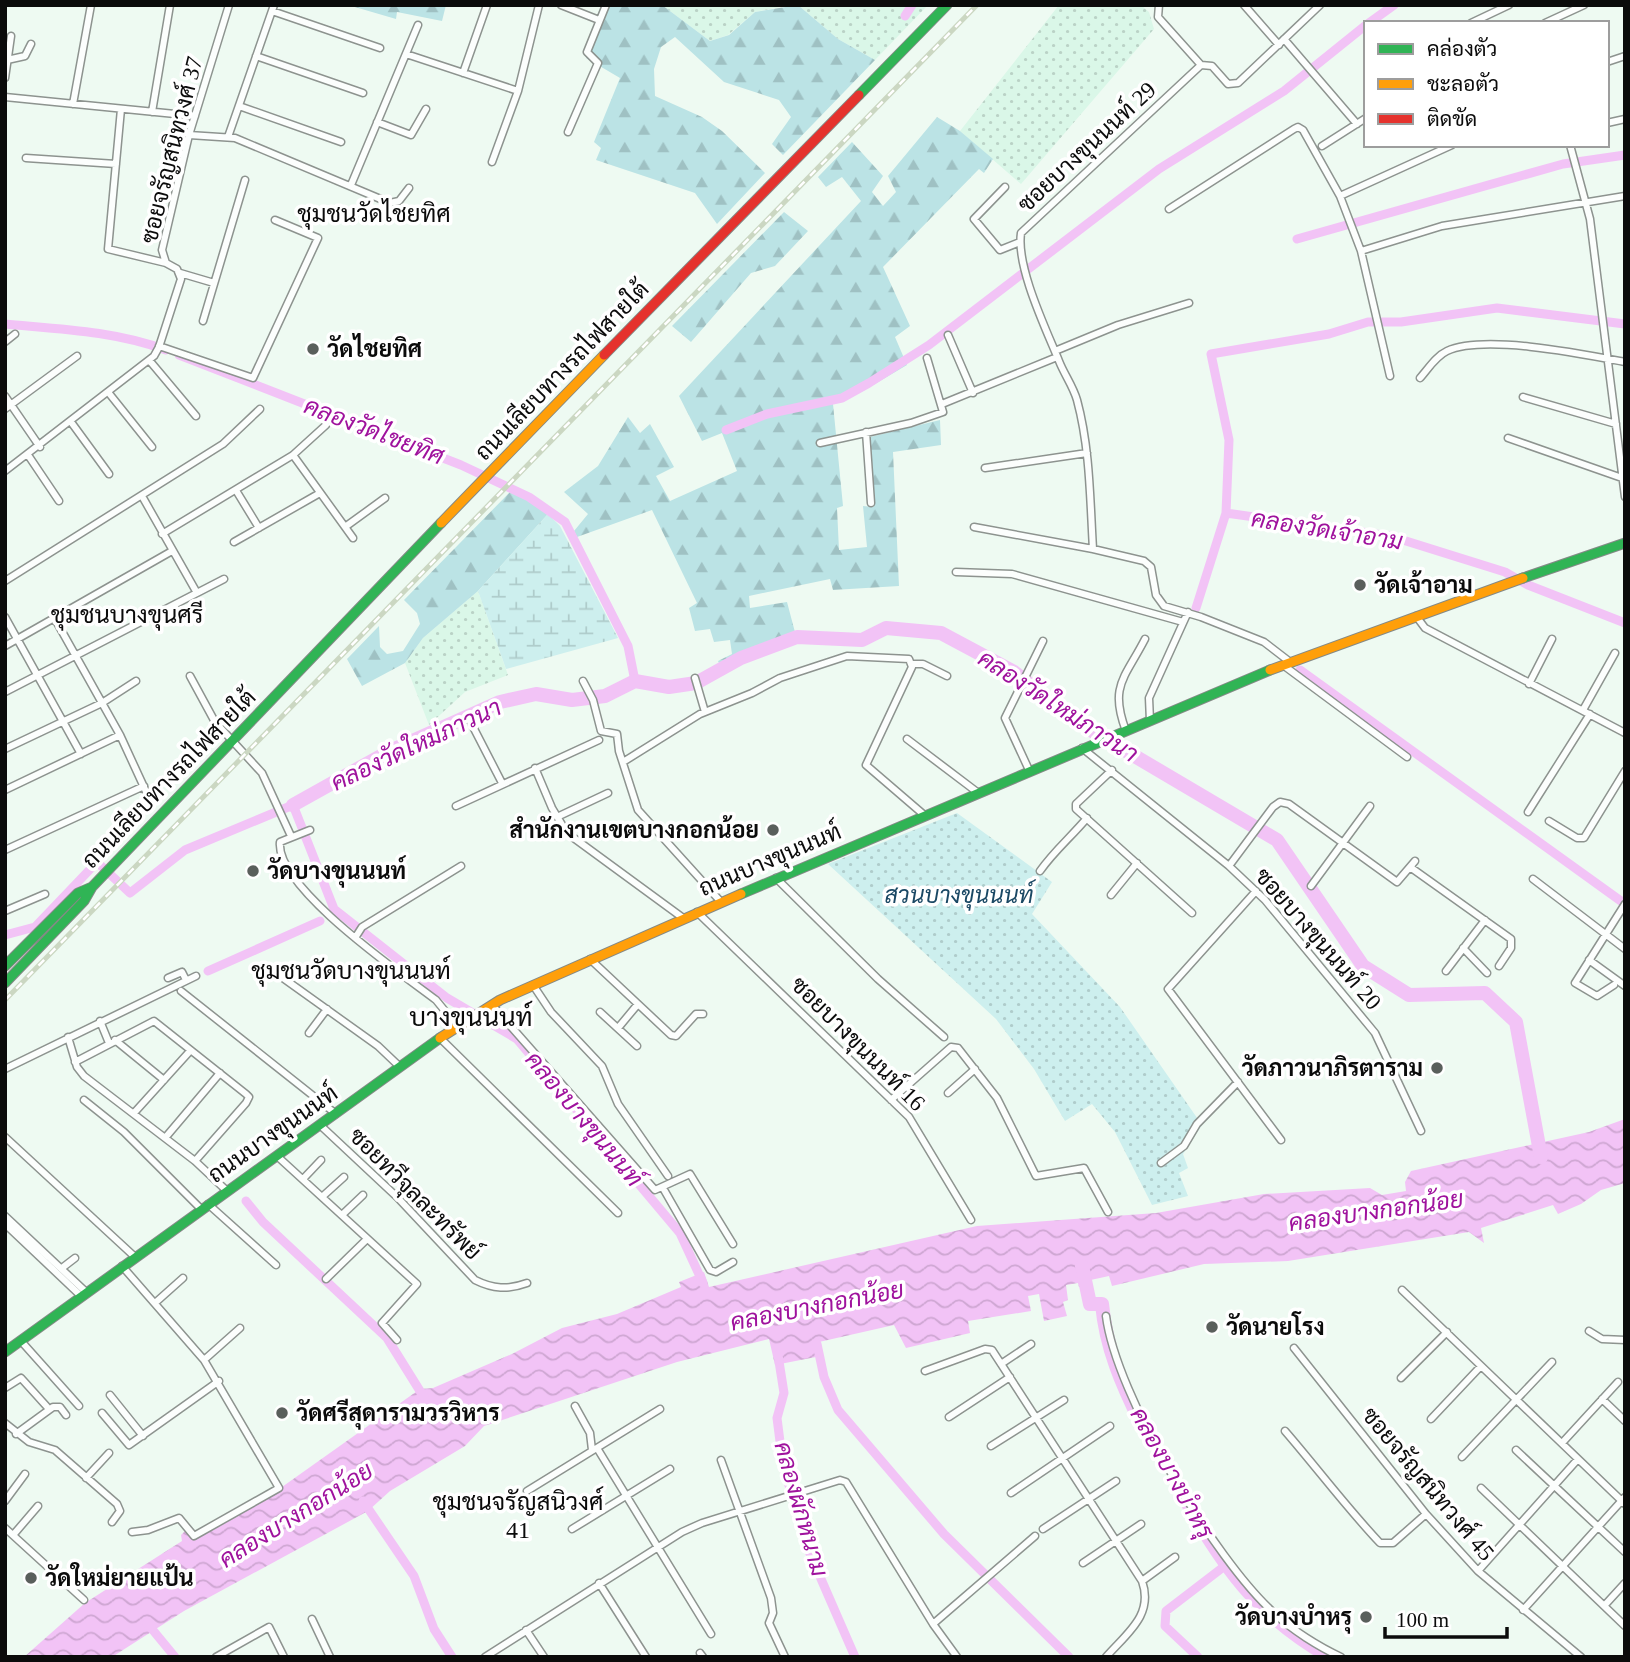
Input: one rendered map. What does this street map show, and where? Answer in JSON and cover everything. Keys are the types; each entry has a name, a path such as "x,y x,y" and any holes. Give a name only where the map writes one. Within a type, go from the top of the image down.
{"street":[{"path":"73,104 91,5"},
{"path":"152,112 170,5"},
{"name":"ซอยจรัญสนิทวงศ์ 37","path":"5,471 40,447 151,358 159,346 181,279 180,273 166,263 162,250 189,135 229,5"},
{"path":"463,73 487,5"},
{"path":"492,162 518,91 539,5"},
{"path":"562,5 599,20"},
{"path":"568,132 598,62 587,52 606,5"},
{"name":"ถนนเลียบทางรถไฟสายใต้","path":"5,983 85,901 92,887 231,741 947,5"},
{"path":"1159,5 1158,17 1201,65 1210,64 1228,85 1235,85 1321,5"},
{"path":"1244,5 1357,124"},
{"path":"1477,21 1510,5"},
{"path":"1549,21 1584,5"},
{"path":"228,137 273,8 380,48"},
{"path":"351,185 418,25"},
{"path":"5,78 11,36"},
{"path":"8,60 25,55 31,44"},
{"path":"406,54 518,91"},
{"path":"256,56 363,93"},
{"name":"ซอยบางขุนนนท์ 29","path":"1093,549 1087,453 1076,397 1056,354 1028,278 1020,242 1021,233 1201,65"},
{"path":"5,97 195,116"},
{"path":"239,106 341,142"},
{"path":"121,109 108,249 166,263"},
{"path":"377,122 411,135 426,109"},
{"path":"1322,145 1364,119"},
{"path":"1169,209 1298,127 1325,167 1340,196 1361,251 1378,314 1390,376"},
{"path":"189,135 228,137 395,204 409,188"},
{"path":"1340,196 1448,147"},
{"path":"1571,147 1586,201 1625,497"},
{"path":"26,158 116,164"},
{"path":"203,321 245,180"},
{"path":"1005,187 974,219 1000,250 1020,242"},
{"path":"1361,251 1442,226 1625,196"},
{"path":"159,346 253,378 318,238 275,219"},
{"path":"180,273 214,283"},
{"path":"820,443 943,408 1118,325 1189,303"},
{"path":"5,342 15,334"},
{"path":"948,335 973,393"},
{"path":"1420,378 1443,353 1471,347 1518,346 1625,362"},
{"path":"8,407 78,356"},
{"path":"151,358 197,416"},
{"path":"928,358 943,408"},
{"path":"108,392 152,447"},
{"path":"5,396 8,407 40,447"},
{"path":"1523,397 1616,424"},
{"path":"5,581 223,444 260,409"},
{"path":"71,422 109,474"},
{"path":"162,534 237,492 293,455 326,425"},
{"path":"866,432 871,503"},
{"path":"1508,438 1622,478"},
{"path":"985,468 1087,453"},
{"path":"28,455 60,502"},
{"path":"293,455 353,538"},
{"path":"237,492 259,528"},
{"path":"234,542 320,493"},
{"path":"142,496 197,593"},
{"path":"345,527 385,498"},
{"path":"974,527 1093,549 1149,564 1158,601 1164,606 1190,613 1264,642 1286,664 1407,757"},
{"name":"ถนนบางขุนนนท์","path":"5,1352 399,1066 492,1005 590,959 923,814 1286,664 1625,543"},
{"path":"5,646 172,551"},
{"path":"956,572 1012,574 1183,622"},
{"path":"5,692 224,579"},
{"path":"1150,721 1149,698 1183,622 1190,613"},
{"path":"1416,616 1425,628 1625,733"},
{"path":"5,617 81,754"},
{"path":"55,619 120,735 149,798"},
{"path":"1126,731 1119,712 1118,690 1146,639"},
{"path":"1529,684 1552,639"},
{"path":"1029,770 1005,718 1029,675 1043,641"},
{"path":"1528,812 1586,712 1615,653"},
{"path":"623,762 705,712 752,693 779,678 847,656 909,659 912,664"},
{"path":"912,664 923,664 947,676"},
{"path":"912,664 866,765 923,814"},
{"path":"190,676 215,722 262,773 290,836"},
{"path":"695,678 705,712"},
{"path":"5,749 102,703 136,681"},
{"path":"583,681 593,700 601,732 617,734 638,810 721,902"},
{"path":"468,718 502,783"},
{"path":"5,790 120,735"},
{"path":"908,739 977,792"},
{"path":"456,806 599,740"},
{"name":"ซอยบางขุนนนท์ 20","path":"1083,748 1256,891 1375,1033 1421,1131"},
{"path":"535,768 557,817 576,840 634,879 683,918"},
{"path":"1112,771 1076,804 1076,809 1192,913"},
{"path":"1549,821 1577,838 1584,838 1625,771"},
{"path":"5,850 144,786"},
{"path":"557,817 608,793"},
{"path":"1229,866 1273,807 1280,802 1289,804 1397,882 1413,864 1512,941 1499,967"},
{"path":"1311,886 1370,806"},
{"path":"1040,871 1055,850 1067,842 1087,818"},
{"path":"306,831 290,836 279,845 286,866 295,881 355,938 436,1000 445,1011 449,1031"},
{"path":"1111,895 1137,863"},
{"path":"355,938 362,927 461,866"},
{"path":"776,878 878,979 944,1037"},
{"path":"1533,878 1625,949"},
{"name":"ถนนเลียบทางรถไฟสายใต้","path":"5,966 78,893 92,887"},
{"path":"1256,891 1168,989 1281,1140"},
{"path":"5,911 45,894"},
{"path":"1614,985 1597,996 1577,985 1577,976 1624,906"},
{"name":"ซอยบางขุนนนท์ 16","path":"697,912 891,1100 919,1131 971,1220"},
{"path":"1446,971 1485,920"},
{"path":"1463,948 1487,973"},
{"path":"590,959 674,1036 696,1014 703,1014"},
{"path":"1589,960 1625,986"},
{"path":"269,968 378,1046 399,1066"},
{"path":"163,969 173,986"},
{"path":"168,978 181,972 186,980"},
{"path":"5,1069 196,976"},
{"path":"533,985 551,1012 602,1066 618,1104 668,1176"},
{"path":"181,991 336,1114"},
{"path":"618,1028 638,1004"},
{"path":"492,1005 655,1190 690,1174 733,1244"},
{"path":"309,1033 327,1009"},
{"path":"600,1012 637,1046"},
{"path":"100,1021 112,1042 164,1080"},
{"path":"75,1062 154,1021 248,1095 248,1100 195,1161"},
{"path":"68,1037 75,1062 84,1076 195,1161 227,1191"},
{"path":"440,1038 618,1213"},
{"path":"891,1100 951,1047 960,1050 997,1098 1037,1176 1084,1168 1108,1212"},
{"path":"134,1113 190,1051"},
{"path":"948,1093 975,1069"},
{"path":"165,1138 220,1073"},
{"path":"1161,1163 1184,1146 1197,1124 1238,1082"},
{"path":"84,1100 276,1265"},
{"name":"ซอยทวีจุลละทรัพย์","path":"320,1125 397,1197 475,1280 487,1286 511,1289 527,1283"},
{"path":"5,1137 135,1257"},
{"path":"276,1156 417,1284 382,1323 397,1340"},
{"path":"303,1178 321,1160"},
{"path":"323,1196 344,1177"},
{"path":"663,1188 710,1270 716,1272 733,1262"},
{"path":"343,1214 363,1195"},
{"path":"5,1216 62,1268 84,1294"},
{"path":"5,1224 84,1294"},
{"path":"326,1279 367,1239"},
{"path":"62,1268 75,1258"},
{"path":"122,1266 205,1360 279,1488 194,1536 179,1518 148,1530 132,1532"},
{"path":"155,1303 183,1278"},
{"path":"1402,1290 1624,1500 1522,1610"},
{"path":"1105,1317 1120,1374 1215,1545 1275,1614 1341,1657"},
{"path":"205,1360 240,1328"},
{"path":"1401,1378 1447,1332"},
{"path":"1589,1332 1602,1339 1625,1340"},
{"path":"20,1341 79,1406"},
{"path":"1001,1364 1031,1344"},
{"path":"925,1371 989,1348 1142,1581 1147,1595 1146,1606 1105,1657"},
{"name":"ซอยจรัญสนิทวงศ์ 45","path":"1294,1348 1426,1514 1478,1572 1581,1657"},
{"path":"1462,1457 1552,1362"},
{"path":"1431,1419 1481,1366"},
{"path":"949,1417 1010,1377"},
{"path":"5,1388 18,1378 23,1379 49,1409"},
{"path":"102,1413 129,1445 219,1381"},
{"path":"1562,1443 1618,1382"},
{"path":"110,1395 143,1436"},
{"path":"1602,1399 1625,1421"},
{"path":"991,1446 1064,1400"},
{"path":"16,1434 49,1409 57,1406 66,1415"},
{"path":"575,1406 590,1433 595,1449 711,1634"},
{"path":"527,1491 660,1409"},
{"path":"5,1423 16,1434 55,1450 120,1507 112,1521"},
{"path":"1011,1493 1110,1426"},
{"path":"1285,1432 1319,1470 1326,1484 1380,1544 1393,1544 1426,1514"},
{"path":"1516,1450 1625,1552"},
{"path":"86,1478 110,1453"},
{"path":"1478,1572 1578,1459"},
{"path":"721,1460 771,1598 770,1628 785,1657"},
{"path":"572,1529 670,1469"},
{"path":"5,1501 25,1474"},
{"path":"485,1657 657,1546 702,1522 741,1513 840,1480 846,1482 933,1624 957,1657"},
{"path":"1043,1529 1116,1481"},
{"path":"1481,1488 1625,1626"},
{"path":"13,1534 38,1506"},
{"path":"1083,1563 1141,1524"},
{"path":"5,1528 84,1600"},
{"path":"933,1624 1035,1536"},
{"path":"1142,1581 1175,1557"},
{"path":"599,1583 644,1654 635,1657"},
{"path":"1604,1606 1625,1583"},
{"path":"313,1619 330,1657"},
{"path":"216,1657 269,1627 284,1657"},
{"path":"526,1630 544,1657"}],"green space":[{"path":"348,5 446,5 442,21 397,12 396,19"},
{"path":"610,5 662,5 710,41 729,35 755,12 798,5 838,39 875,60 783,155 772,144 791,117 779,100 724,82 675,37 661,47 654,69 655,96 702,117 722,131 765,173 717,224 695,193 596,160 601,148 594,142 620,78 586,58"},
{"path":"662,5 790,5 755,12 728,35 710,41"},
{"path":"798,5 928,5 875,60 838,39"},
{"path":"1059,5 1141,5 1149,12 1154,29 1021,184 960,131"},
{"path":"937,117 960,131 993,159 984,173 979,169 883,267 910,326 895,337 907,365 863,391 833,404 843,506 837,508 839,550 867,547 863,506 874,507 870,437 940,420 941,445 893,452 899,586 833,590 830,579 749,596 750,608 787,602 796,636 723,672 718,661 732,654 730,640 714,642 710,629 695,631 689,608 697,603 652,510 577,537 574,531 588,514 564,492 598,466 628,417 640,433 650,424 674,467 656,476 670,501 737,471 722,433 702,441 679,396 861,201 842,177 826,187 818,177 852,142 883,176 872,192 883,206 896,192 888,176"},
{"path":"784,212 808,231 775,266 751,273 691,342 672,326"},
{"path":"512,490 548,514 478,591 423,638 405,663 362,686 347,659 379,626 380,647 387,654 403,651 420,624 417,613 404,600"},
{"path":"548,514 560,526 618,638 506,669 478,591"},
{"path":"478,591 508,675 465,692 429,725 405,663 423,638"},
{"name":"สวนบางขุนนนท์","path":"957,813 1052,882 1032,914 1120,1007 1202,1125 1183,1154 1188,1168 1179,1173 1188,1196 1152,1205 1115,1132 1092,1104 1065,1121 1034,1069 996,1019 828,864"}],"water":[{"name":"คลองบางกอกน้อย","path":"1625,1119 1625,1183 1601,1190 1581,1204 1558,1214 1553,1205 1481,1228 1484,1243 1469,1232 1288,1261 1204,1264 1112,1286 1109,1276 1086,1281 1086,1284 1079,1287 1078,1283 1066,1285 1068,1300 1063,1302 1067,1316 1044,1321 1039,1294 1028,1296 1031,1311 968,1321 970,1333 906,1348 894,1325 819,1342 821,1356 775,1365 769,1339 677,1362 484,1426 465,1446 390,1491 368,1511 184,1611 112,1657 24,1657 85,1603 182,1541 181,1535 186,1530 193,1538 282,1487 420,1389 433,1388 512,1354 562,1328 617,1314 681,1287 679,1282 704,1272 709,1287 977,1226 1156,1213 1264,1194 1370,1188 1382,1195 1406,1191 1405,1182 1411,1171 1589,1132"}],"waterway":[{"path":"905,16 912,5"},
{"path":"1372,21 1394,5"},
{"path":"726,430 767,414 842,398 869,383 929,345 1159,169 1284,91 1364,27"},
{"path":"1297,239 1563,164 1625,155"},
{"path":"1196,608 1226,513 1229,440 1211,354 1329,334 1368,322 1401,322 1497,308 1625,324"},
{"name":"คลองวัดไชยทิศ","path":"5,324 107,335 166,350"},
{"name":"คลองวัดไชยทิศ","path":"179,355 461,465 529,497 565,522 628,646 635,681"},
{"name":"คลองวัดเจ้าอาม","path":"1226,513 1390,536 1505,572 1528,585 1625,623"},
{"name":"คลองวัดใหม่ภาวนา","path":"293,805 388,752 500,702 536,694 572,700 605,696 635,681 669,687 696,683 741,658 797,637 862,640 886,628 941,633 1014,672 1082,725 1277,840 1363,966 1409,995 1485,993 1516,1022 1541,1157"},
{"path":"1300,670 1625,904"},
{"name":"คลองบางขุนนนท์","path":"5,935 35,927 97,862 130,893 185,850 293,805 334,909 447,998 517,1039 680,1233 703,1283"},
{"path":"208,971 320,921"},
{"path":"246,1201 263,1222 387,1338 425,1399"},
{"name":"คลองบางบำหรุ","path":"1082,1266 1090,1304 1102,1304 1107,1336 1116,1366 1142,1425"},
{"path":"817,1344 824,1377 838,1410 944,1534 1069,1657"},
{"name":"คลองผักหนาม","path":"778,1355 784,1393 777,1418 783,1465 808,1549 855,1657"},
{"name":"คลองบางกอกน้อย","path":"363,1501 414,1576 434,1629 452,1657"},
{"name":"คลองบางบำหรุ","path":"1189,1506 1218,1553 1249,1592 1285,1627 1330,1657"},
{"path":"1198,1657 1165,1626 1166,1611 1226,1565"},
{"path":"147,1623 175,1657"}],"railway":[{"path":"5,1000 977,5"}],"traffic: fast":[{"path":"859,95 947,5"},
{"path":"5,983 84,901 92,887 441,523"},
{"path":"1523,578 1625,543"},
{"path":"741,894 1270,670"},
{"path":"5,966 78,893 92,887"},
{"path":"5,1352 440,1038"}],"traffic: slow":[{"path":"441,523 604,355"},
{"path":"1270,670 1523,578"},
{"path":"440,1038 500,1000 741,894"}],"traffic: jam":[{"path":"604,355 859,95"}],"place":[{"name":"วัดไชยทิศ","path":"313,349"},
{"name":"วัดเจ้าอาม","path":"1360,585"},
{"name":"สำนักงานเขตบางกอกน้อย","path":"773,830"},
{"name":"วัดบางขุนนนท์","path":"253,871"},
{"name":"วัดภาวนาภิรตาราม","path":"1437,1068"},
{"name":"วัดนายโรง","path":"1212,1327"},
{"name":"วัดศรีสุดารามวรวิหาร","path":"282,1413"},
{"name":"วัดใหม่ยายแป้น","path":"31,1578"},
{"name":"วัดบางบำหรุ","path":"1366,1617"}],"district":[{"name":"ชุมชนวัดไชยทิศ","path":"374,214"},
{"name":"ชุมชนบางขุนศรี","path":"127,615"},
{"name":"ชุมชนวัดบางขุนนนท์","path":"351,971"},
{"name":"บางขุนนนท์","path":"471,1017"},
{"name":"ชุมชนจรัญสนิวงศ์ 41","path":"518,1516"}]}
